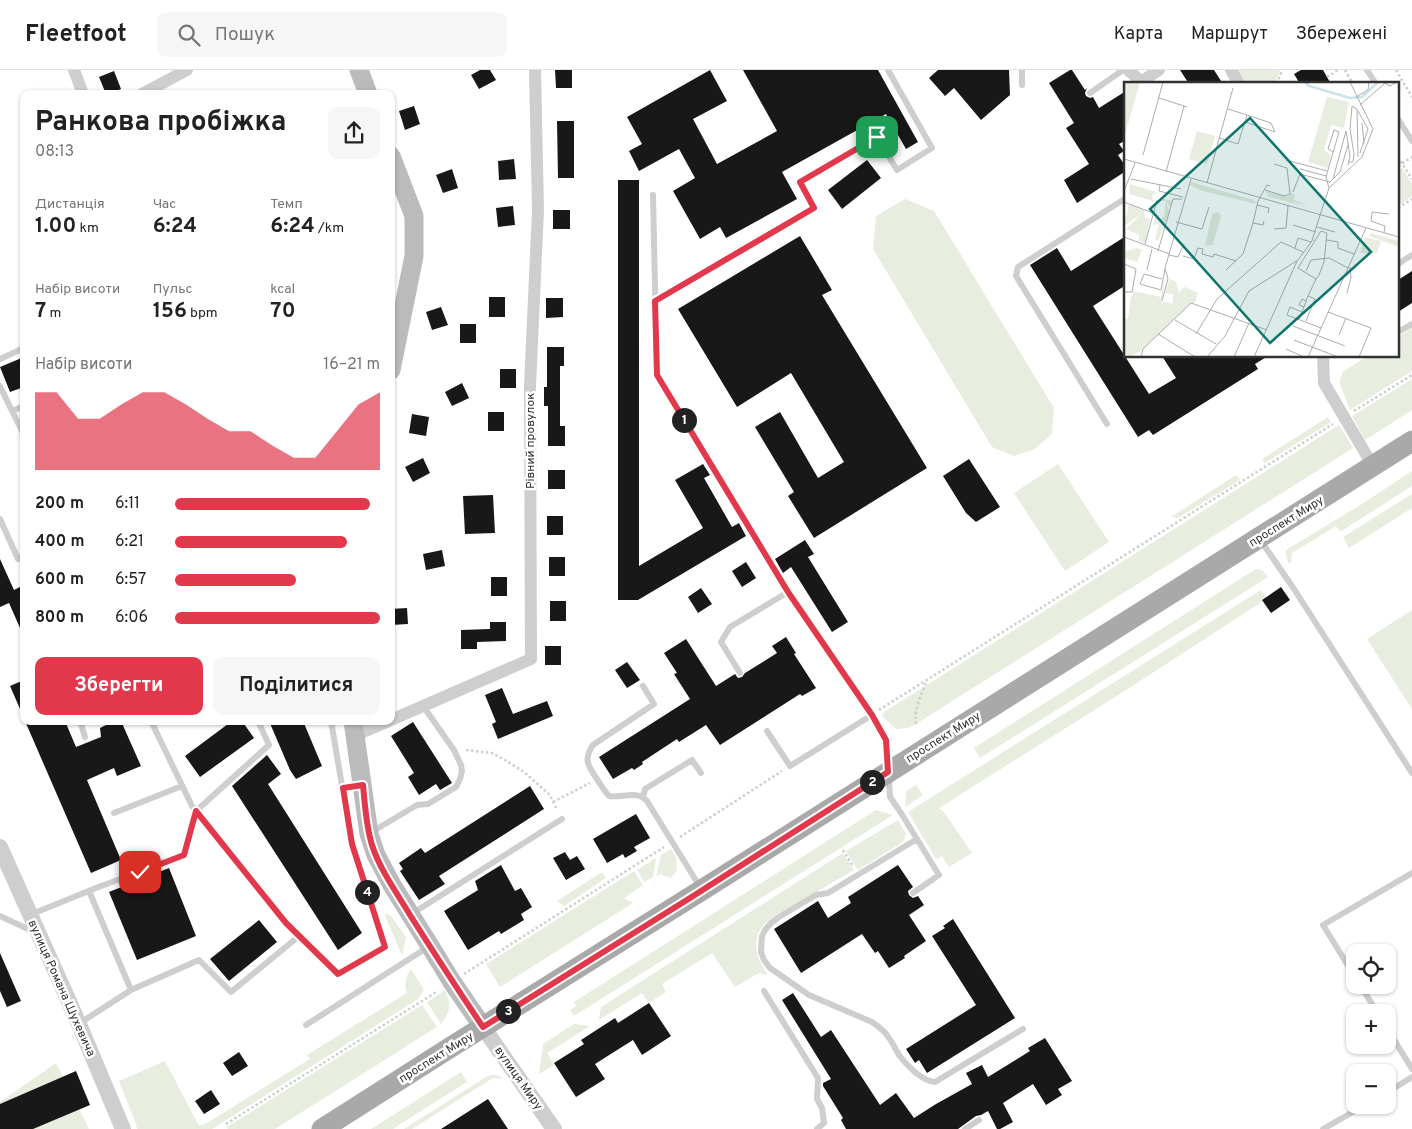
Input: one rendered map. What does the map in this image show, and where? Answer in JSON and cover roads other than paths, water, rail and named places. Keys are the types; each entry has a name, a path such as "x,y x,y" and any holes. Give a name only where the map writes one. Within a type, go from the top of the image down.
{"main road":[{"path":"359,70 366,90"},
{"path":"395,166 414,216 414,256 395,350"},
{"name":"проспект Миру","path":"322,1129 1412,441"},
{"path":"354,728 369,834 382,868 483,1027"}],"street":[{"path":"74,70 82,90"},
{"path":"150,90 187,70"},
{"name":"Рівний провулок","path":"395,719 532,659 530,386 538,210 535,70"},
{"path":"1128,70 1143,82 1159,70"},
{"path":"1231,70 1238,82"},
{"path":"1322,358 1324,383 1373,466"},
{"name":"Рівний провулок","path":"354,728 369,725"},
{"name":"вулиця Романа Шухевича","path":"0,847 79,1024 123,1129"},
{"name":"вулиця Миру","path":"483,1027 554,1129"}],"lane":[{"path":"655,301 814,208 800,182 877,137 897,170 932,148 888,70"},
{"path":"1022,70 1022,85"},
{"path":"1090,92 1123,70"},
{"path":"1367,70 1375,82"},
{"path":"1400,122 1412,140"},
{"path":"653,195 657,375 788,592 872,715 886,740 890,798 939,875 913,893"},
{"path":"1107,424 1016,276 1018,267 1124,199"},
{"path":"1400,263 1412,255"},
{"path":"1400,331 1412,324"},
{"path":"0,359 20,350"},
{"path":"0,386 20,428"},
{"path":"12,412 20,408"},
{"path":"0,519 18,559 20,558"},
{"path":"1259,538 1294,589 1412,773"},
{"path":"740,672 721,642 730,628 788,592"},
{"path":"643,686 654,704 593,744 589,751 587,763 609,796 638,795 644,797 702,890"},
{"path":"369,834 417,805 428,804 456,787 460,779 461,765 454,750 423,706"},
{"path":"767,731 790,766 872,715"},
{"path":"81,725 85,737"},
{"path":"153,725 192,806 286,923 338,974 385,947 352,844 332,725"},
{"path":"30,915 184,855 196,811 269,745 260,725"},
{"path":"644,797 645,789 692,760 701,773"},
{"path":"343,788 363,785"},
{"path":"114,812 182,786"},
{"path":"410,914 562,819"},
{"path":"917,839 828,893 816,895 779,917 765,930 762,936 761,952 764,960 770,968 808,995 872,1022 888,1037 904,1062 929,1082 936,1082 1023,1030"},
{"path":"1346,962 1323,925 1412,873"},
{"path":"89,891 131,990"},
{"path":"0,916 38,934"},
{"path":"79,1024 131,990 198,960 231,992 299,936"},
{"path":"306,1025 430,946"},
{"path":"764,991 818,1078 817,1099 822,1108 824,1124 816,1129"},
{"path":"1396,1043 1412,1069"},
{"path":"1396,1087 1412,1077"},
{"path":"1323,1129 1349,1114"},
{"path":"965,1129 979,1120"}]}
